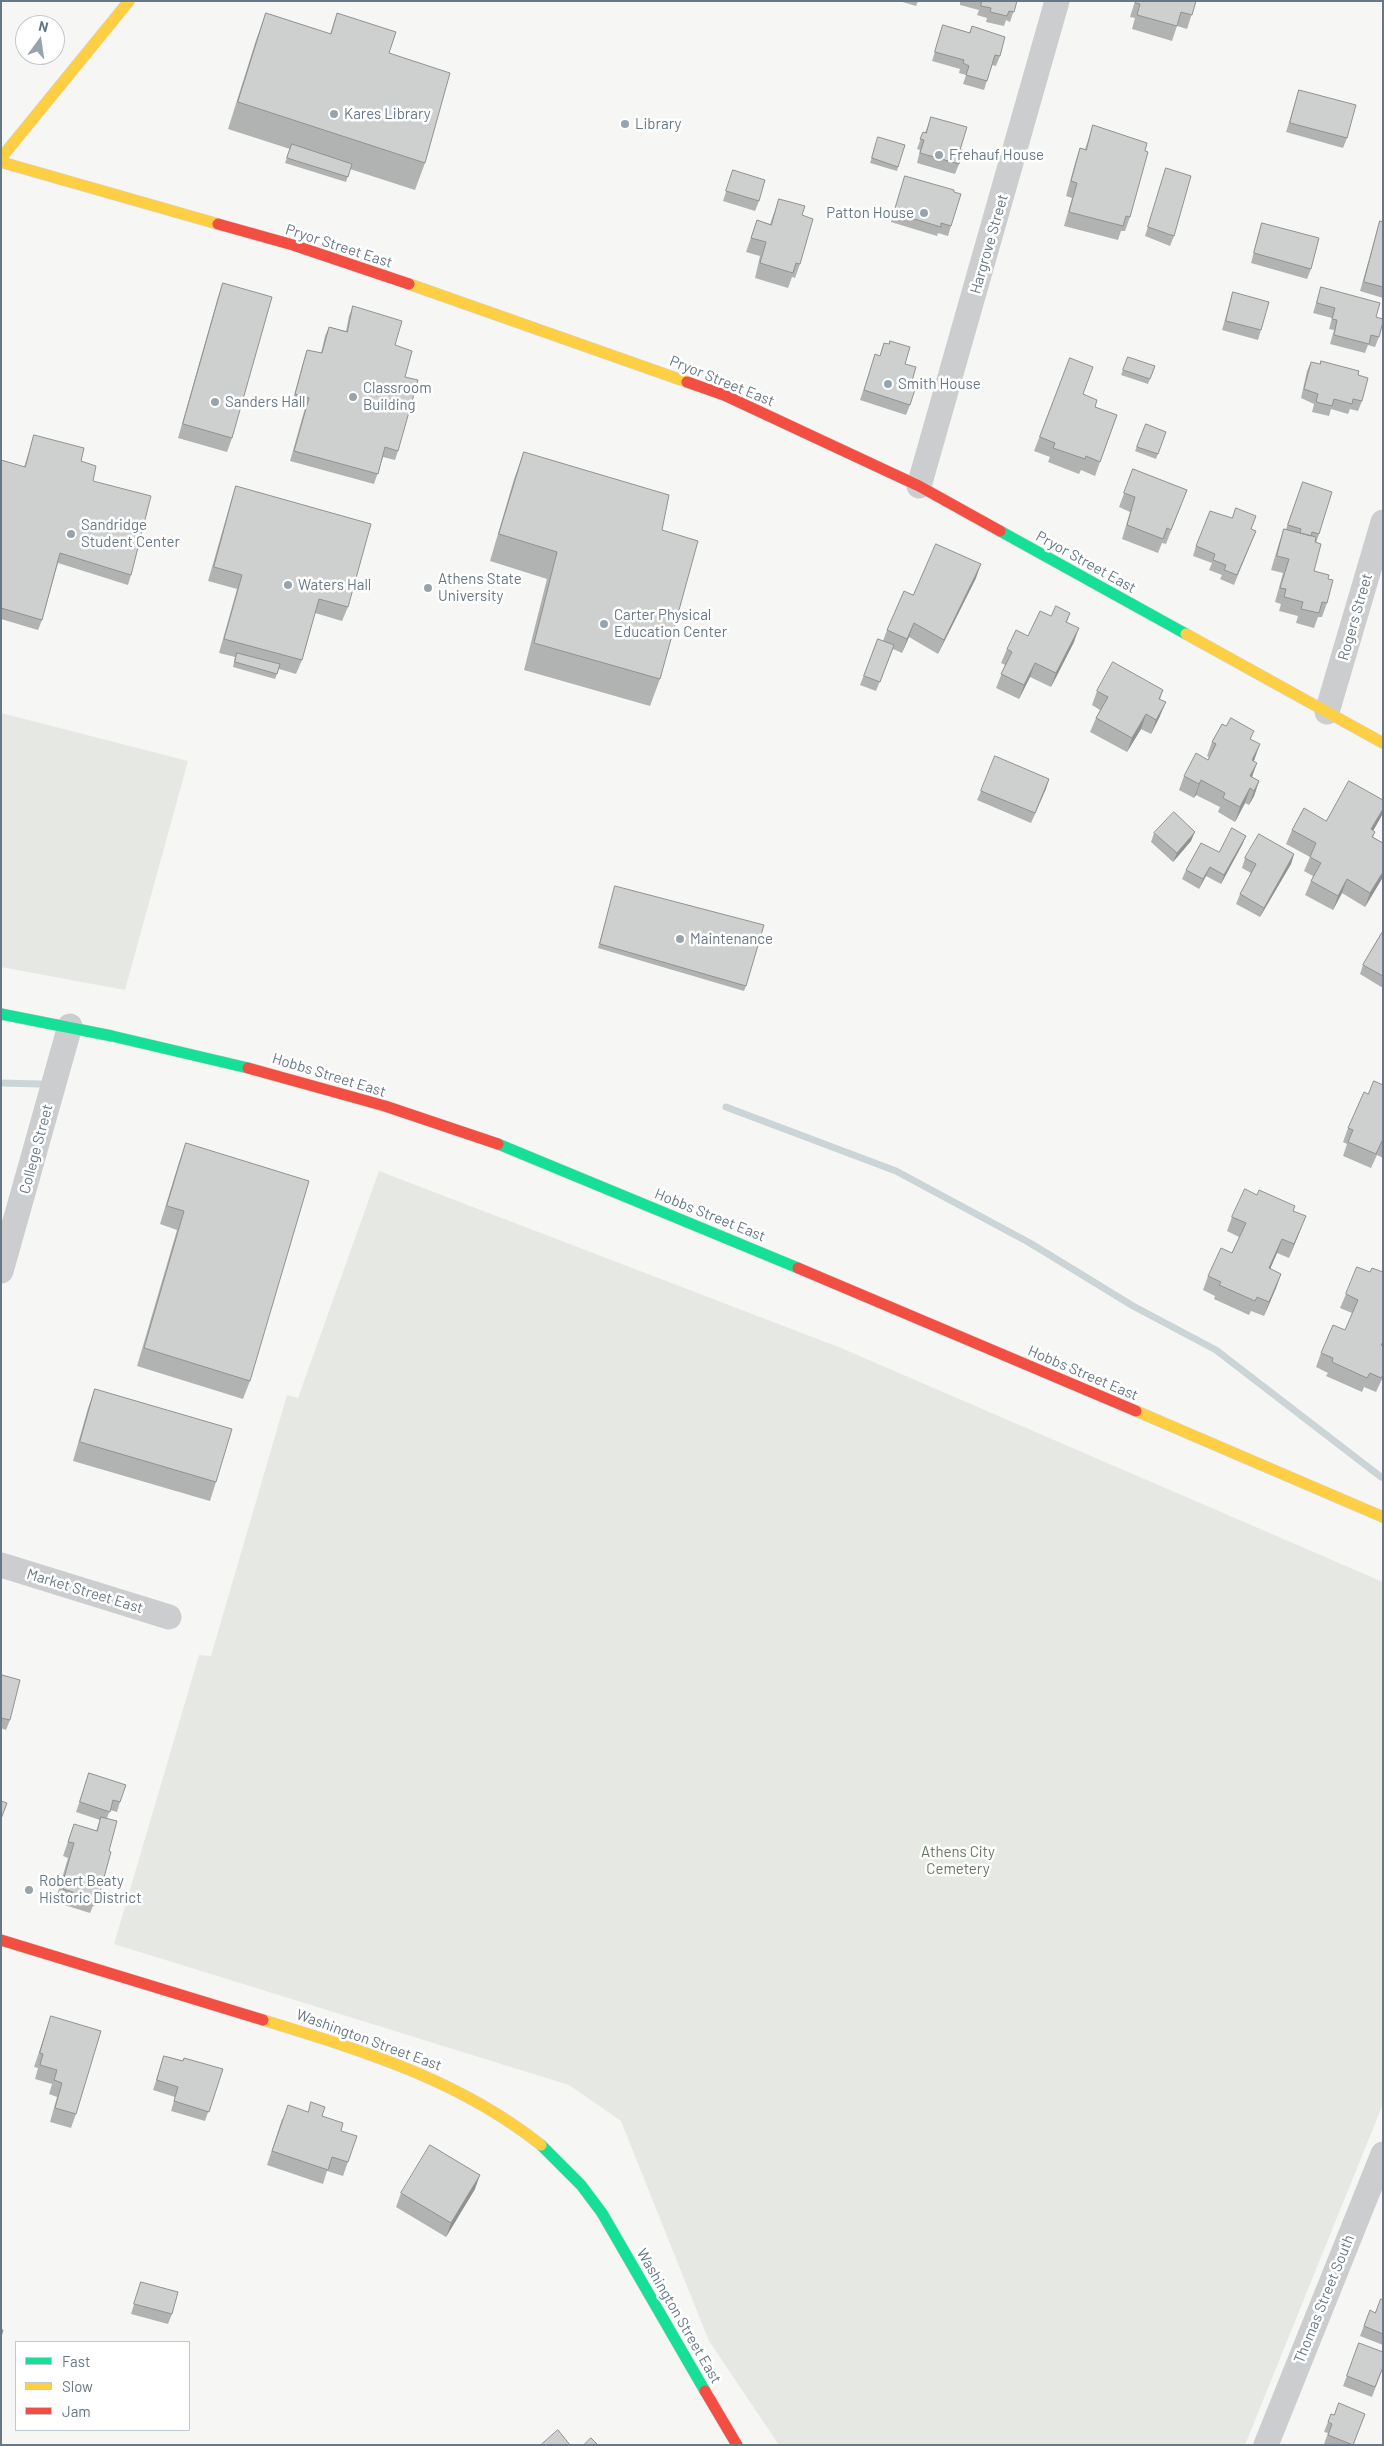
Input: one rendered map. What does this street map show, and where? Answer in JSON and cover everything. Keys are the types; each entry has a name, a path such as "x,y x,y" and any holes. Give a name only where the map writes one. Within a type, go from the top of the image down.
{"street":[{"path":"1,160 129,1"},
{"name":"Hargrove Street","path":"919,486 1057,1"},
{"name":"Pryor Street East","path":"1,160 293,246 524,322 724,395 919,486 1383,743"},
{"name":"Rogers Street","path":"1327,712 1383,522"},
{"name":"Hobbs Street East","path":"1,1014 70,1026 261,1070 440,1124 495,1143 785,1262 1383,1517"},
{"name":"College Street","path":"1,1271 70,1026"},
{"name":"Market Street East","path":"1,1565 169,1617"},
{"name":"Washington Street East","path":"1,1940 370,2053 436,2079 514,2122 542,2145 582,2186 611,2226 737,2445"},
{"name":"Thomas Street South","path":"1266,2445 1383,2154"}],"green space":[{"path":"1,713 188,761 125,990 1,967"},
{"name":"Athens City Cemetery","path":"379,1171 841,1348 1383,1582 1383,2104 1245,2445 779,2445 709,2341 621,2121 569,2085 114,1944 199,1655 211,1656 287,1395 298,1398"}],"building":[{"path":"982,1 1017,1 1014,12 1009,11 1007,16 990,12 991,8 981,6"},
{"path":"1136,1 1196,1 1192,15 1181,12 1177,26 1137,15 1140,4 1136,3"},
{"name":"Kares Library","path":"266,13 331,34 337,13 396,32 389,53 450,73 425,163 238,102"},
{"path":"943,25 970,33 972,26 1005,37 1000,56 995,55 987,81 966,75 969,66 963,63 964,60 935,52"},
{"path":"1299,90 1356,105 1347,138 1290,123"},
{"name":"Frehauf House","path":"931,117 967,127 960,150 963,150 959,164 920,153 924,140 920,139 923,132 926,133"},
{"path":"1093,125 1147,143 1145,151 1148,152 1130,217 1126,216 1123,226 1069,212 1077,183 1071,181 1080,148 1086,150"},
{"path":"878,137 905,145 898,167 872,158"},
{"path":"292,144 352,164 348,177 287,158"},
{"path":"1166,168 1191,176 1174,236 1148,227"},
{"path":"733,170 765,180 759,201 726,191"},
{"name":"Patton House","path":"905,176 954,190 954,192 961,194 951,226 941,223 941,227 894,213"},
{"path":"779,199 805,206 802,215 813,219 800,264 796,263 793,273 760,263 766,242 751,238 757,220 771,225"},
{"path":"1380,221 1383,222 1383,287 1364,282"},
{"path":"1262,223 1319,238 1311,269 1254,253"},
{"name":"Sanders Hall","path":"223,283 272,297 232,438 183,424"},
{"path":"1321,287 1380,303 1376,317 1383,319 1379,337 1371,335 1369,344 1334,335 1337,320 1332,319 1335,308 1317,303"},
{"path":"1233,292 1269,302 1261,330 1226,321"},
{"name":"Classroom Building","path":"353,306 402,321 395,345 412,351 405,377 418,380 398,451 385,447 378,474 294,451 309,398 295,394 307,350 322,353 329,327 347,332"},
{"name":"Smith House","path":"890,341 910,347 905,364 916,367 912,381 917,383 910,405 864,390 875,354 880,356 884,343 889,344"},
{"path":"1128,357 1155,366 1150,379 1123,370"},
{"path":"1070,358 1093,367 1083,394 1097,400 1095,407 1117,415 1100,462 1086,456 1085,459 1053,448 1055,443 1040,437"},
{"path":"1321,361 1359,371 1358,375 1368,378 1362,401 1353,399 1352,404 1334,399 1332,406 1316,402 1318,394 1304,389 1311,362 1320,364"},
{"path":"1146,424 1166,432 1158,454 1137,447"},
{"name":"Sandridge Student Center","path":"34,435 84,448 81,461 96,466 93,481 151,496 131,575 60,553 42,620 1,608 1,460 25,467"},
{"name":"Carter Physical Education Center","path":"524,452 669,495 662,530 698,541 660,679 534,643 557,552 499,534"},
{"path":"1133,469 1187,490 1171,530 1167,528 1163,539 1127,525 1135,497 1124,493"},
{"path":"1303,482 1332,492 1319,534 1312,532 1311,536 1300,533 1301,529 1288,525"},
{"name":"Waters Hall","path":"236,486 371,524 348,607 319,599 302,660 224,639 242,575 214,567"},
{"path":"1236,508 1256,516 1251,529 1256,531 1237,575 1224,570 1226,565 1213,560 1215,554 1196,546 1210,511 1232,518"},
{"path":"1284,529 1316,537 1315,542 1321,544 1314,571 1329,575 1328,579 1333,580 1327,603 1322,602 1319,613 1301,609 1303,602 1284,597 1286,589 1280,588 1289,559 1277,556"},
{"path":"936,544 981,564 944,640 914,623 907,639 887,630 904,591 913,595"},
{"path":"1056,606 1070,613 1066,622 1079,628 1056,673 1035,663 1024,685 1001,674 1012,652 1007,649 1016,630 1028,636 1040,611 1051,616"},
{"path":"878,639 894,645 880,682 864,676"},
{"path":"237,653 280,664 277,674 235,662"},
{"path":"1113,662 1163,690 1159,699 1166,702 1156,720 1146,714 1132,738 1096,718 1108,697 1097,691"},
{"path":"1231,718 1254,731 1250,739 1260,744 1252,760 1257,763 1250,776 1259,781 1254,791 1250,788 1240,807 1223,798 1225,793 1201,780 1199,784 1184,776 1196,753 1208,760 1216,744 1212,742 1222,724 1226,726"},
{"path":"995,756 1049,779 1035,813 981,791"},
{"path":"1349,781 1383,800 1383,809 1371,829 1375,832 1372,837 1383,843 1383,872 1370,893 1347,879 1338,896 1311,881 1321,863 1310,857 1316,843 1292,830 1304,808 1326,821"},
{"path":"1174,812 1195,832 1177,853 1154,833"},
{"path":"1232,828 1246,836 1224,875 1210,867 1203,879 1186,870 1201,843 1219,852"},
{"path":"1259,834 1294,854 1264,908 1240,894 1256,864 1245,858"},
{"name":"Maintenance","path":"615,886 764,925 746,986 600,944"},
{"path":"1383,931 1383,976 1363,965"},
{"path":"1374,1081 1383,1085 1383,1141 1376,1154 1348,1142 1353,1130 1348,1128 1364,1092 1368,1094"},
{"path":"186,1143 309,1181 250,1381 144,1348 184,1211 167,1206"},
{"path":"1245,1189 1257,1195 1259,1190 1295,1206 1293,1211 1306,1216 1294,1244 1282,1239 1269,1268 1281,1274 1269,1302 1257,1297 1255,1301 1219,1285 1221,1282 1208,1276 1221,1248 1232,1253 1246,1223 1232,1217"},
{"path":"1357,1267 1370,1272 1372,1268 1383,1272 1383,1342 1381,1345 1383,1346 1383,1375 1381,1378 1370,1373 1367,1378 1332,1362 1333,1358 1321,1353 1333,1325 1345,1330 1358,1300 1346,1294"},
{"path":"95,1389 232,1429 216,1482 80,1442"},
{"path":"2,1675 20,1680 10,1720 1,1718"},
{"path":"89,1773 126,1785 120,1802 113,1800 110,1812 80,1802"},
{"path":"1,1801 7,1803 1,1819"},
{"path":"101,1817 117,1821 100,1892 97,1891 95,1899 63,1889 65,1881 63,1881 74,1843 68,1842 74,1824 97,1831"},
{"path":"51,2016 101,2031 76,2114 55,2108 62,2083 54,2080 57,2070 40,2065 43,2054 40,2053"},
{"path":"164,2056 183,2061 184,2058 223,2069 209,2112 174,2101 178,2087 157,2080"},
{"path":"311,2102 325,2107 322,2116 343,2123 341,2131 357,2136 348,2162 332,2157 328,2170 272,2151 288,2105 308,2112"},
{"path":"430,2145 480,2175 451,2223 401,2193"},
{"path":"141,2282 178,2292 172,2314 134,2304"},
{"path":"1381,2299 1383,2300 1383,2334 1364,2326 1370,2310 1375,2313"},
{"path":"1359,2343 1383,2352 1383,2367 1375,2387 1347,2376"},
{"path":"1339,2403 1365,2414 1353,2445 1328,2435 1332,2424 1328,2422 1331,2414 1334,2415"},
{"path":"558,2430 570,2445 541,2445"},
{"path":"591,2438 598,2445 584,2445"}],"waterway":[{"path":"1,1083 40,1084"},
{"path":"726,1107 896,1171 1030,1243 1133,1306 1216,1350 1381,1477"}],"traffic: fast":[{"path":"1000,531 1186,634"},
{"path":"1,1014 112,1036 248,1068"},
{"path":"498,1144 798,1268"},
{"path":"541,2145 581,2185 602,2213 705,2391"}],"traffic: slow":[{"path":"1,158 129,1"},
{"path":"1,162 218,224"},
{"path":"409,284 687,382"},
{"path":"1186,634 1383,743"},
{"path":"1136,1411 1383,1517"},
{"path":"263,2020 337,2043 408,2069 477,2102 541,2145"}],"traffic: jam":[{"path":"218,224 293,245 409,284"},
{"path":"687,382 724,395 919,486 1000,531"},
{"path":"248,1068 385,1106 498,1144"},
{"path":"798,1268 1136,1411"},
{"path":"1,1940 263,2020"},
{"path":"705,2391 737,2445"}],"place":[{"name":"Kares Library","path":"334,114"},
{"name":"Library","path":"625,124"},
{"name":"Frehauf House","path":"939,155"},
{"name":"Patton House","path":"924,213"},
{"name":"Smith House","path":"888,384"},
{"name":"Classroom Building","path":"353,397"},
{"name":"Sanders Hall","path":"215,402"},
{"name":"Sandridge Student Center","path":"71,534"},
{"name":"Waters Hall","path":"288,585"},
{"name":"Athens State University","path":"428,588"},
{"name":"Carter Physical Education Center","path":"604,624"},
{"name":"Maintenance","path":"680,939"},
{"name":"Robert Beaty Historic District","path":"29,1890"}]}
